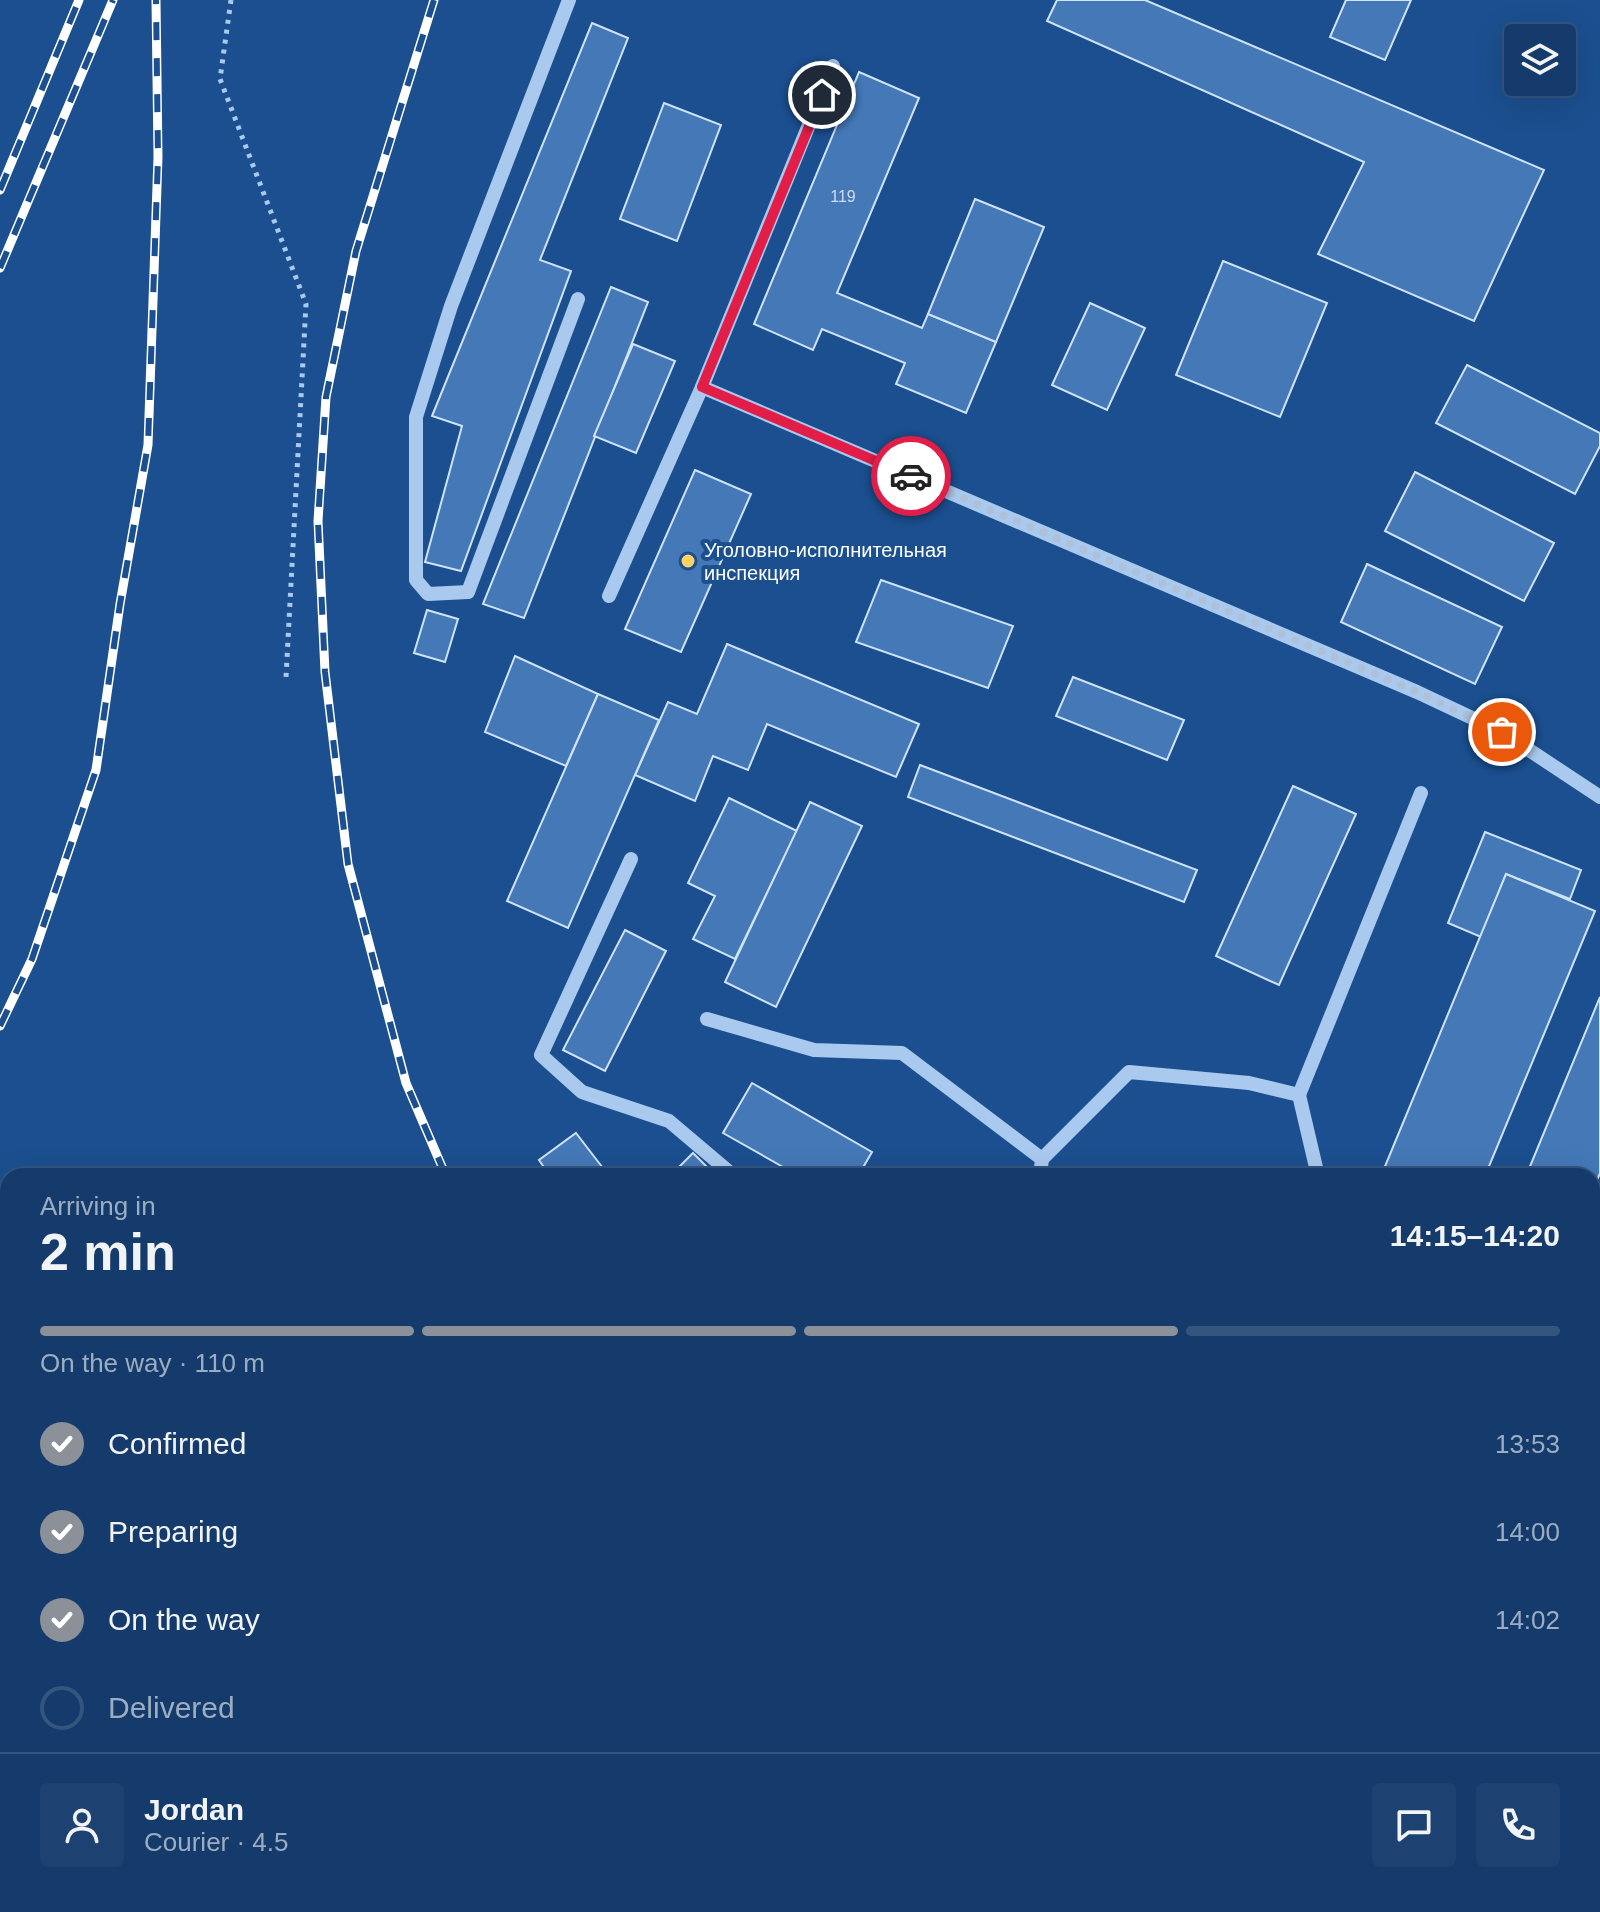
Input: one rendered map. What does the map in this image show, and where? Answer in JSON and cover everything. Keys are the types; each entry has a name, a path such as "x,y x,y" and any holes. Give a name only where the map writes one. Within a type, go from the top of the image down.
{"lane":[{"path":"569,0 451,306 416,417 416,580 428,594 468,592 578,299"},
{"path":"609,596 702,387 833,66"},
{"path":"702,387 1417,692 1502,732 1600,797"},
{"path":"1316,1168 1299,1095 1421,793"},
{"path":"631,859 541,1055 582,1092 669,1121 725,1168"},
{"path":"707,1019 814,1050 902,1053 1042,1159"},
{"path":"1041,1168 1042,1159 1129,1072 1249,1083 1299,1095"}],"path":[{"path":"231,0 220,79 306,304 286,677"}],"building":[{"path":"1057,0 1145,0 1544,170 1474,321 1318,254 1364,162 1047,21"},
{"path":"1346,0 1411,0 1385,60 1330,37"},
{"path":"592,23 628,38 540,260 571,271 461,571 425,562 462,426 432,416"},
{"path":"859,72 919,98 837,293 922,328 928,314 996,342 966,413 896,384 905,363 822,329 813,350 754,324"},
{"path":"664,103 721,125 677,241 620,219"},
{"path":"975,199 1044,227 996,342 928,314"},
{"path":"1223,261 1327,303 1280,417 1176,375"},
{"path":"611,287 648,302 524,618 483,604"},
{"path":"1090,303 1145,328 1107,410 1052,385"},
{"path":"633,344 675,361 636,453 594,436"},
{"path":"1467,365 1600,433 1600,446 1575,494 1436,423"},
{"name":"Уголовно-исполнительная инспекция","path":"695,470 751,494 681,652 625,629"},
{"path":"1415,472 1554,543 1524,601 1385,531"},
{"path":"1367,564 1502,627 1475,684 1341,622"},
{"path":"881,580 1013,626 988,688 856,642"},
{"path":"427,610 458,619 445,662 414,653"},
{"path":"727,644 919,724 896,777 767,724 748,770 713,756 695,801 635,775 668,702 697,714"},
{"path":"515,656 598,694 566,766 485,732"},
{"path":"1073,677 1184,720 1167,760 1056,716"},
{"path":"598,694 659,720 568,928 507,901"},
{"path":"920,765 1197,870 1184,902 908,797"},
{"path":"1293,786 1356,814 1279,985 1216,956"},
{"path":"729,798 797,831 735,959 693,939 715,896 688,883"},
{"path":"810,802 862,826 776,1007 725,982"},
{"path":"1485,832 1581,870 1570,899 1506,874 1481,937 1448,923"},
{"path":"1506,874 1595,911 1488,1168 1384,1168"},
{"path":"625,930 666,951 605,1071 563,1050"},
{"path":"1600,997 1600,1168 1529,1168"},
{"path":"752,1083 872,1152 863,1168 785,1168 723,1133"},
{"path":"576,1133 603,1168 544,1168 539,1160"},
{"path":"693,1153 708,1168 678,1168"}],"railway":[{"path":"0,190 79,0"},
{"path":"0,268 113,0"},
{"path":"0,1026 32,959 96,770 120,604 148,445 158,157 156,0"},
{"path":"434,0 356,251 326,397 318,521 325,672 348,864 406,1083 443,1168"}],"way so far":[{"path":"911,476 1417,692 1502,732"}],"place":[{"name":"Уголовно-исполнительная инспекция","path":"688,561"}],"route":[{"path":"822,95 702,387 911,476"}]}
